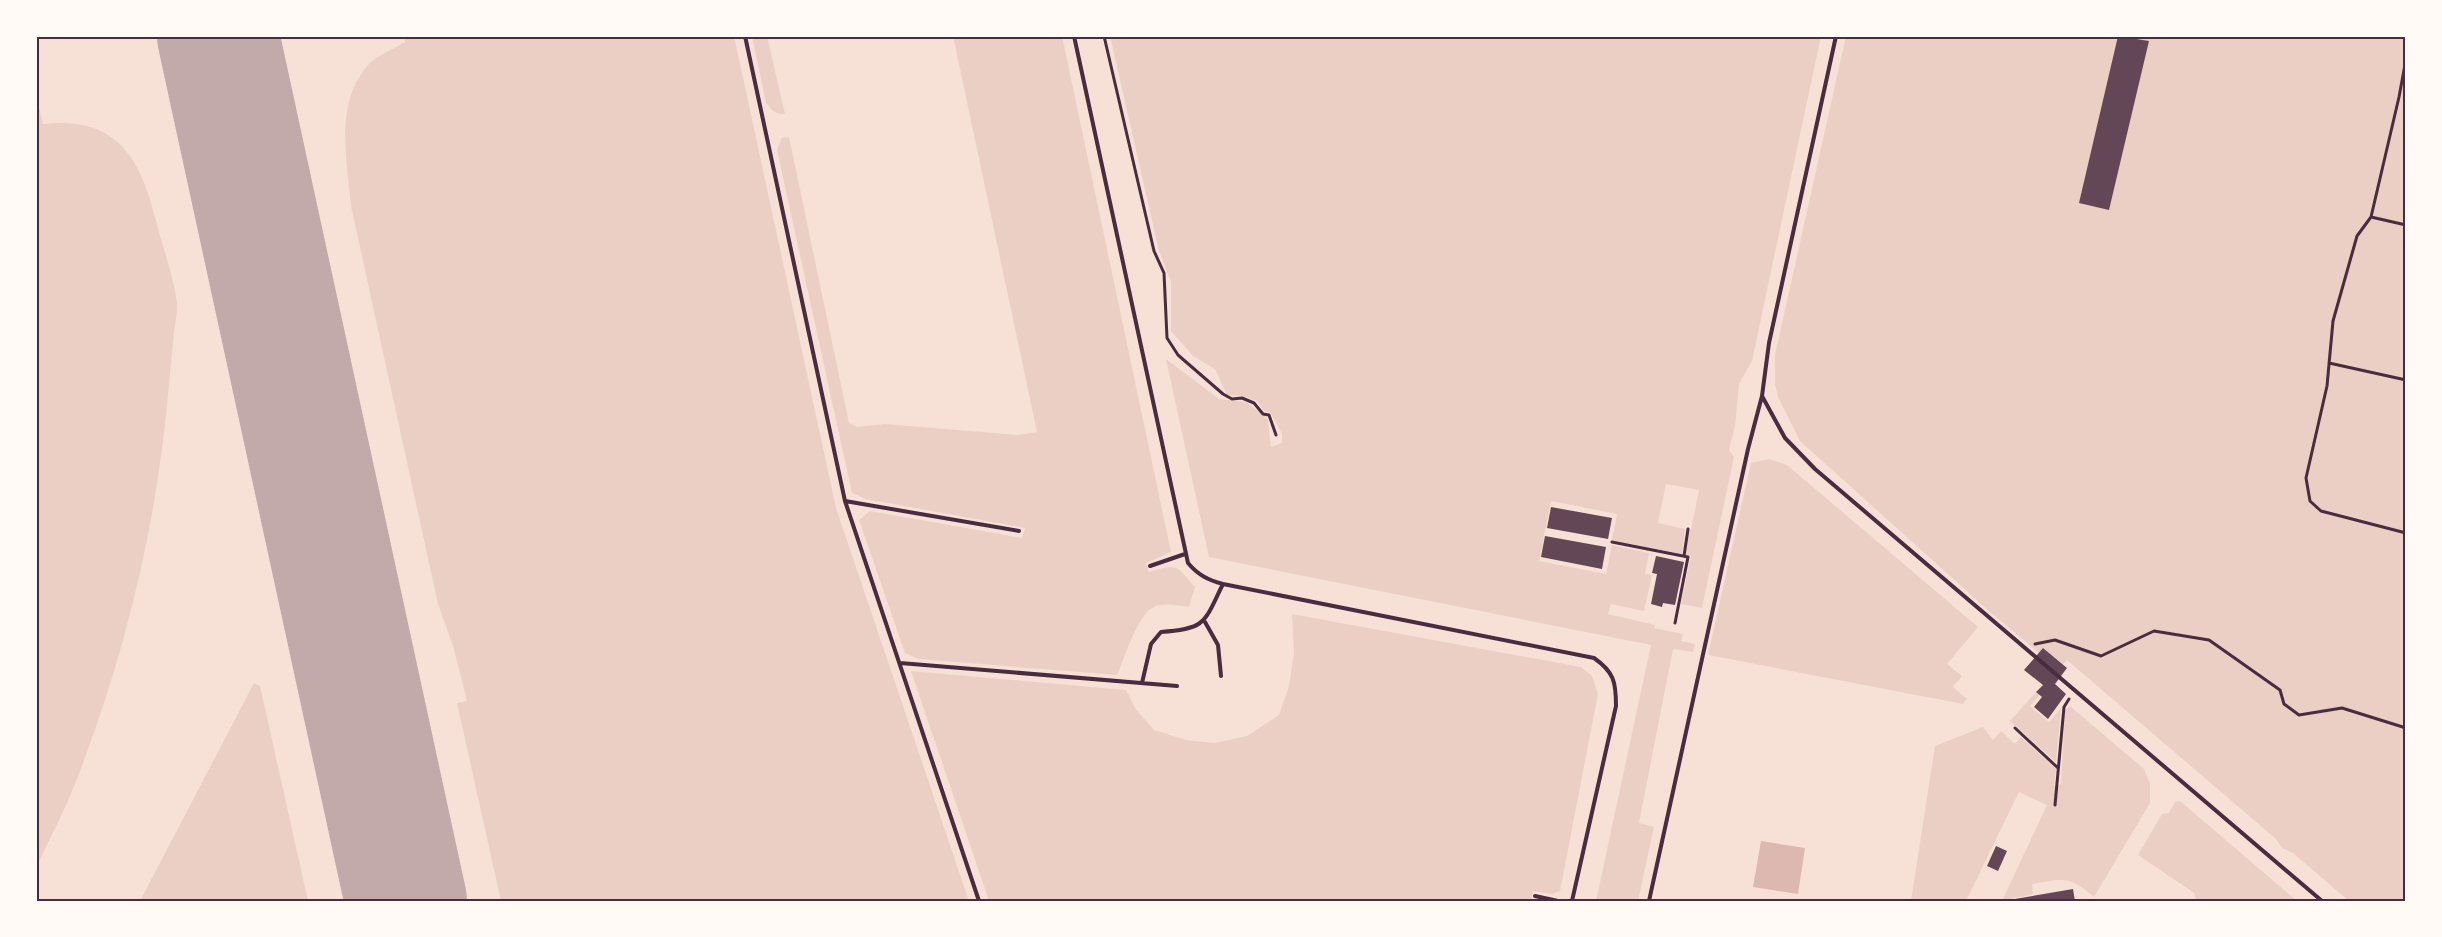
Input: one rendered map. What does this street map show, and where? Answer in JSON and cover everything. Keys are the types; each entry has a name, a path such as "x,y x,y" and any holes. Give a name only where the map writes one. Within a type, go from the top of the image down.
{"lane":[{"path":"744,36 845,501 979,901"},
{"path":"1074,36 1188,563 1196,573 1208,580 1223,584 1594,658 1606,667 1616,688 1616,706 1572,901"},
{"path":"1649,901 1748,448 1762,396 1769,343 1836,36"},
{"path":"1762,396 1775,422 1797,453 2322,901"},
{"path":"845,501 1019,531"},
{"path":"1150,566 1186,554"},
{"path":"1142,683 1151,644 1161,632 1187,630 1204,622 1223,584"},
{"path":"1204,622 1218,645 1221,676"},
{"path":"900,664 1177,686"},
{"path":"1535,896 1558,901"}],"path":[{"path":"1104,36 1154,251 1164,273 1167,338 1178,355 1223,394 1232,399 1242,398 1254,403 1271,419 1276,435"},
{"path":"2406,59 2400,97 2371,217 2357,236 2333,321 2327,386 2306,478 2310,501 2321,511 2337,517 2406,533"},
{"path":"2371,217 2406,225"},
{"path":"2330,363 2406,380"},
{"path":"1684,556 1688,529"},
{"path":"1612,542 1688,557 1675,624"},
{"path":"2023,646 2055,640 2101,656 2154,630 2209,640 2280,690 2284,704 2299,715 2342,708 2406,728"},
{"path":"2055,805 2064,707 2069,699"},
{"path":"2015,728 2058,768"}],"shaded area":[{"path":"404,36 734,36 836,508 969,901 501,901 457,703 467,701 453,646 438,604 351,206 345,132 351,96 358,79 369,64 405,42"},
{"path":"752,36 767,36 785,114 776,113 766,103"},
{"path":"953,36 1062,36 1171,552 1146,563 1149,572 1166,567 1176,568 1195,587 1189,607 1162,605 1154,607 1148,612 1132,638 1117,675 918,659 905,653 859,520 870,511 1022,538 1025,528 866,499 852,493 777,150 782,138 789,137 849,423 857,427 885,424 1018,435 1037,432"},
{"path":"1110,36 1821,36 1752,361 1739,384 1735,426 1729,450 1734,457 1702,608 1681,604 1691,556 1686,555 1689,530 1691,530 1699,490 1666,484 1658,523 1685,529 1682,554 1612,540 1617,514 1551,501 1539,561 1606,574 1612,545 1649,553 1645,574 1652,575 1644,611 1611,604 1608,614 1655,625 1654,628 1683,634 1681,641 1695,644 1693,652 1673,649 1639,823 1654,827 1638,901 1596,901 1651,645 1209,557 1166,359 1219,399 1246,402 1266,417 1271,447 1282,443 1282,434 1271,413 1264,411 1257,401 1242,396 1227,395 1215,369 1193,356 1171,331 1171,282 1159,251"},
{"path":"1846,36 2406,36 2406,901 2349,901 2293,853 2282,848 2276,839 2067,660 2063,664 2043,648 2039,653 1990,612 1800,441 1778,397 1775,384 1775,355"},
{"path":"36,96 43,124 67,123 88,126 105,133 131,157 141,174 148,194 170,270 175,291 177,314 163,445 155,494 146,544 123,641 93,737 71,794 36,868"},
{"path":"1769,459 1787,465 1978,627 1947,664 1962,676 1953,687 1967,699 1963,704 1708,655 1751,463"},
{"path":"1292,614 1581,667 1592,676 1598,694 1560,891 1552,894 1533,891 1531,900 1533,901 989,901 911,671 1126,690 1135,708 1154,730 1186,740 1215,743 1247,736 1279,715 1289,686 1294,653"},
{"path":"254,683 260,686 308,901 140,901"},
{"path":"2036,692 2040,695 2030,706 2049,722 2061,708 2056,762 2010,721"},
{"path":"2070,706 2144,769 2150,784 2150,803 2094,897 2078,885 2065,880 2059,880 2032,884 2033,894 2002,901 2047,805 2019,792 1966,901 1911,901 1935,746 1983,727 1993,740 2001,731 2015,744 2021,737 2056,769 2054,787 2061,784 2065,711"},
{"path":"2180,801 2297,901 2197,901 2194,893 2138,855 2162,814 2169,813 2175,802"},
{"path":"1761,841 1805,848 1798,894 1753,887"}],"building":[{"path":"2118,36 2149,41 2109,210 2079,203"},
{"path":"1551,507 1612,518 1608,539 1547,528"},
{"path":"1545,536 1606,547 1602,569 1541,557"},
{"path":"1656,556 1684,562 1675,605 1663,603 1662,607 1651,604 1657,574 1652,573"},
{"path":"2043,648 2067,668 2055,684 2066,694 2048,719 2034,707 2042,697 2036,692 2043,685 2024,670"},
{"path":"1996,846 2007,851 1998,871 1987,866"},
{"path":"2073,889 2075,901 2009,901 2009,900"}],"runway":[{"path":"218,36 406,901"}]}
